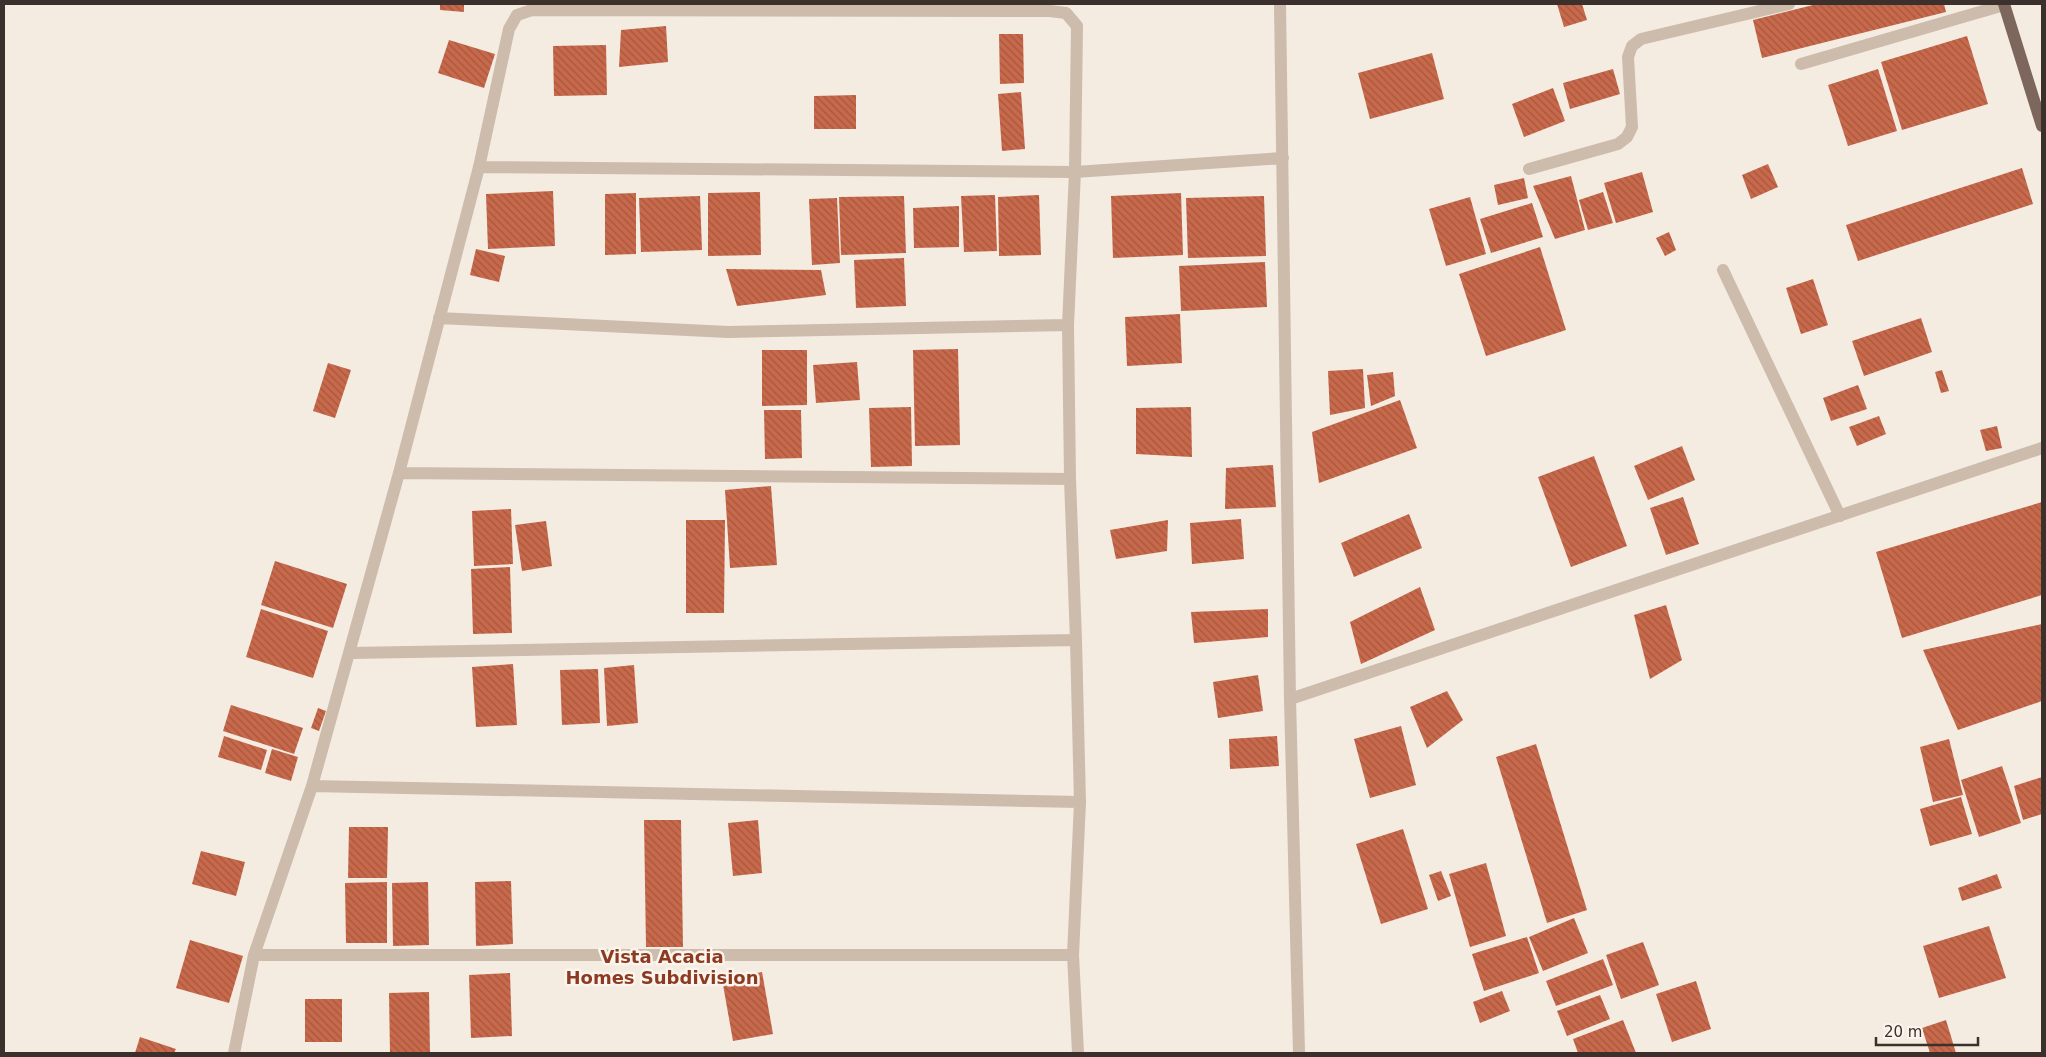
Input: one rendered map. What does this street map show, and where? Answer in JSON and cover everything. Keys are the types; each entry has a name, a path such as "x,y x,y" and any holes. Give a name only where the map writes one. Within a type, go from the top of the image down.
{"main road":[{"path":"2004,4 2042,126"}],"street":[{"path":"1280,4 1290,699 1299,1053"},
{"path":"1528,168 1618,144 1627,137 1632,128 1628,57 1632,46 1641,39 1789,4"},
{"path":"1801,64 2004,4"},
{"path":"234,1053 254,955 312,786 399,473 479,167 509,28 517,15 532,10 1050,11 1066,13 1077,26 1075,172 1068,325 1070,479 1080,802 1073,955 1078,1053"},
{"path":"479,167 1075,172 1283,158"},
{"path":"1723,270 1840,516"},
{"path":"439,318 728,332 1068,325"},
{"path":"1290,699 2042,448"},
{"path":"399,473 1070,479"},
{"path":"350,653 1076,640"},
{"path":"312,786 1080,802"},
{"path":"254,955 1073,955"}],"building":[{"path":"440,4 464,4 464,12 440,10"},
{"path":"1557,4 1582,4 1587,20 1564,27"},
{"path":"1817,4 1944,4 1946,12 1762,58 1753,20"},
{"path":"666,26 668,62 619,67 621,30"},
{"path":"999,34 1023,34 1024,83 1000,84"},
{"path":"1967,36 1988,104 1902,130 1881,62"},
{"path":"449,40 495,54 484,88 438,73"},
{"path":"606,45 607,95 554,96 553,46"},
{"path":"1432,53 1444,99 1370,119 1358,73"},
{"path":"1613,69 1620,94 1570,109 1563,83"},
{"path":"1878,69 1897,131 1848,146 1828,85"},
{"path":"1553,88 1565,121 1524,137 1512,104"},
{"path":"1021,92 1025,149 1002,151 998,94"},
{"path":"856,95 856,129 814,129 814,96"},
{"path":"1768,164 1778,187 1751,199 1742,175"},
{"path":"2022,168 2033,204 1858,261 1846,225"},
{"path":"1642,172 1653,212 1616,223 1604,183"},
{"path":"1571,176 1585,230 1555,239 1533,186"},
{"path":"1524,178 1528,198 1498,205 1494,185"},
{"path":"553,191 555,246 488,249 486,194"},
{"path":"760,192 761,255 708,256 708,193"},
{"path":"1603,192 1613,223 1588,230 1579,200"},
{"path":"636,193 636,254 605,255 605,194"},
{"path":"1181,193 1183,255 1113,258 1111,196"},
{"path":"995,195 997,251 964,252 961,196"},
{"path":"1039,195 1041,255 999,256 998,197"},
{"path":"700,196 702,250 641,252 639,198"},
{"path":"904,196 906,253 841,255 839,197"},
{"path":"1264,196 1266,256 1188,258 1186,198"},
{"path":"1470,197 1486,254 1446,266 1429,209"},
{"path":"837,198 840,263 812,265 809,199"},
{"path":"1532,203 1543,237 1491,253 1480,219"},
{"path":"959,206 959,247 914,248 913,208"},
{"path":"1669,232 1676,250 1665,256 1656,238"},
{"path":"1540,247 1566,330 1486,356 1459,274"},
{"path":"476,249 505,256 499,282 470,275"},
{"path":"904,258 906,306 856,308 854,260"},
{"path":"1265,262 1267,307 1181,311 1179,266"},
{"path":"726,269 821,270 826,295 737,306"},
{"path":"1813,279 1828,325 1801,334 1786,288"},
{"path":"1180,314 1182,363 1127,366 1125,317"},
{"path":"1921,318 1932,352 1864,376 1852,341"},
{"path":"958,349 960,445 915,446 913,350"},
{"path":"762,350 807,350 807,405 762,406"},
{"path":"857,362 860,400 816,403 813,365"},
{"path":"328,363 351,370 335,418 313,411"},
{"path":"1363,369 1365,408 1330,415 1328,371"},
{"path":"1942,370 1949,391 1941,393 1935,372"},
{"path":"1393,372 1395,396 1371,406 1367,375"},
{"path":"1858,385 1867,409 1831,421 1823,398"},
{"path":"1400,400 1417,448 1319,483 1312,432"},
{"path":"911,407 912,466 871,467 869,408"},
{"path":"1191,407 1192,457 1136,454 1136,408"},
{"path":"764,410 801,410 802,458 765,459"},
{"path":"1879,416 1886,434 1857,446 1849,427"},
{"path":"1997,426 2002,448 1986,451 1980,430"},
{"path":"1682,446 1695,480 1648,500 1634,466"},
{"path":"1594,456 1627,546 1571,567 1538,477"},
{"path":"1273,465 1276,507 1225,509 1226,468"},
{"path":"771,486 777,565 730,568 725,490"},
{"path":"1683,497 1699,544 1666,555 1650,508"},
{"path":"2042,502 2042,595 1902,638 1876,552"},
{"path":"511,509 513,564 474,566 472,511"},
{"path":"1409,514 1422,548 1354,577 1341,543"},
{"path":"1241,519 1244,559 1192,564 1190,523"},
{"path":"686,520 725,520 724,613 686,613"},
{"path":"1168,520 1167,551 1116,559 1110,530"},
{"path":"546,521 552,566 522,571 515,525"},
{"path":"275,561 347,584 333,628 261,605"},
{"path":"510,567 512,633 473,634 471,569"},
{"path":"1420,587 1435,630 1361,664 1350,622"},
{"path":"1666,605 1682,660 1650,679 1634,615"},
{"path":"261,609 328,631 313,678 246,657"},
{"path":"1268,609 1268,637 1194,643 1191,612"},
{"path":"2042,624 2042,701 1958,730 1923,650"},
{"path":"513,664 517,725 476,727 472,667"},
{"path":"634,665 638,723 607,726 604,668"},
{"path":"598,669 600,723 562,725 560,670"},
{"path":"1258,675 1263,711 1218,718 1213,682"},
{"path":"1447,691 1463,720 1427,748 1410,707"},
{"path":"231,705 303,728 294,754 223,731"},
{"path":"318,708 326,711 319,731 311,728"},
{"path":"1401,726 1416,785 1370,798 1354,739"},
{"path":"224,736 267,750 261,770 218,757"},
{"path":"1277,736 1279,766 1230,769 1229,739"},
{"path":"1949,739 1963,795 1933,802 1920,747"},
{"path":"1536,744 1587,910 1547,923 1496,757"},
{"path":"272,749 298,757 291,781 265,773"},
{"path":"2002,766 2021,823 1979,837 1961,780"},
{"path":"2042,777 2042,814 2023,820 2014,786"},
{"path":"1961,797 1972,834 1930,846 1920,809"},
{"path":"644,820 681,820 683,947 646,947"},
{"path":"758,820 762,873 733,876 728,823"},
{"path":"349,827 388,827 387,878 348,878"},
{"path":"1403,829 1428,909 1381,924 1356,844"},
{"path":"201,851 245,862 236,896 192,884"},
{"path":"1486,863 1506,936 1470,947 1449,874"},
{"path":"1441,871 1451,896 1438,901 1429,875"},
{"path":"1997,874 2002,888 1962,901 1958,888"},
{"path":"511,881 513,944 476,946 475,882"},
{"path":"387,882 387,943 346,943 345,883"},
{"path":"428,882 429,945 393,946 392,883"},
{"path":"1574,918 1588,953 1543,971 1529,937"},
{"path":"1989,926 2006,978 1939,998 1923,946"},
{"path":"1527,937 1539,973 1484,991 1472,954"},
{"path":"190,940 243,956 229,1003 176,988"},
{"path":"1643,942 1659,985 1621,999 1606,955"},
{"path":"1603,959 1613,985 1556,1006 1546,981"},
{"path":"762,972 773,1034 733,1041 722,979"},
{"path":"510,973 512,1036 471,1038 469,975"},
{"path":"1696,981 1711,1029 1672,1042 1656,994"},
{"path":"1502,991 1510,1011 1480,1023 1473,1002"},
{"path":"429,992 430,1053 390,1053 389,993"},
{"path":"1600,995 1610,1019 1567,1036 1557,1011"},
{"path":"305,999 342,999 342,1042 305,1042"},
{"path":"1623,1020 1636,1053 1578,1053 1573,1039"},
{"path":"1946,1020 1956,1053 1930,1053 1922,1028"},
{"path":"140,1037 176,1049 174,1053 135,1053"}],"district":[{"name":"Vista Acacia Homes Subdivision","path":"662,968"}]}
